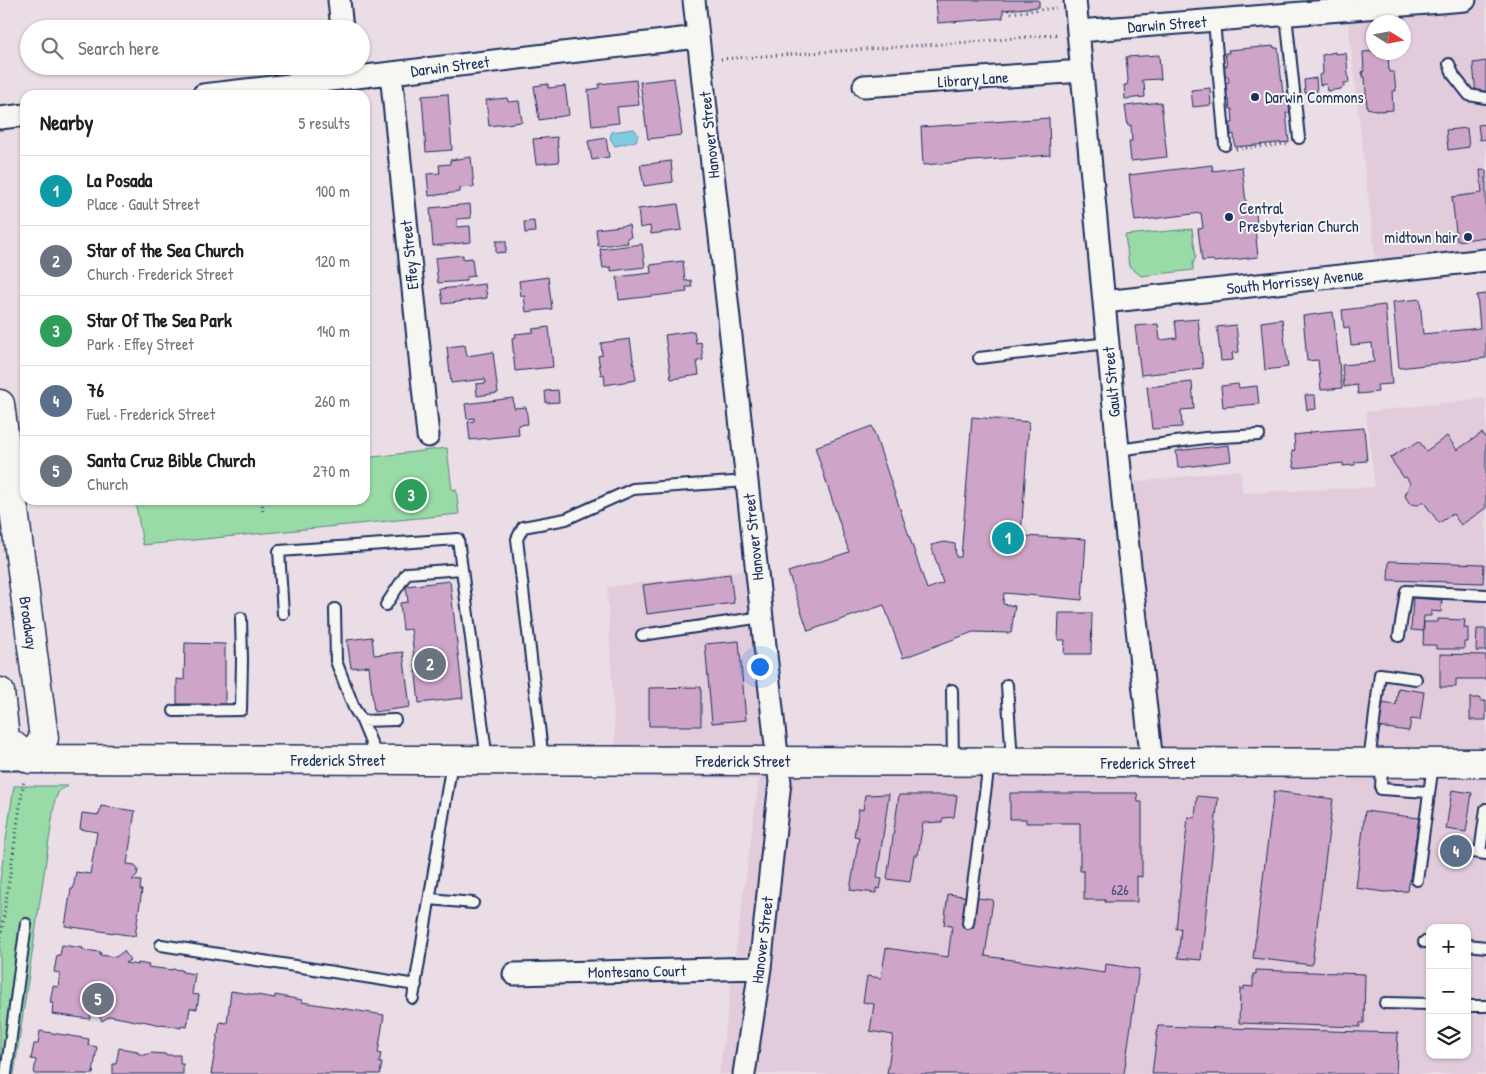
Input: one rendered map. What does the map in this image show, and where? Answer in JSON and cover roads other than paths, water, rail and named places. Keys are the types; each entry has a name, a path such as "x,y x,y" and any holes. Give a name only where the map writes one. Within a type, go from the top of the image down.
{"main road":[{"name":"Broadway","path":"0,404 44,738 30,759"},
{"path":"0,692 5,739 30,759"},
{"name":"Frederick Street","path":"30,759 1486,763"}],"street":[{"path":"339,0 341,20"},
{"name":"Hanover Street","path":"694,0 780,791 760,968 744,1074"},
{"name":"Darwin Street","path":"1070,32 1465,0"},
{"name":"Gault Street","path":"1067,4 1070,32 1082,71 1118,450 1152,763"},
{"name":"Darwin Street","path":"370,73 391,73 698,37"},
{"name":"Library Lane","path":"864,86 1082,71"},
{"name":"Effey Street","path":"391,73 428,436"},
{"name":"Darwin Street","path":"234,90 328,75"},
{"path":"0,118 20,116"},
{"name":"South Morrissey Avenue","path":"1104,302 1486,260"},
{"name":"Frederick Street","path":"0,759 30,759"},
{"name":"Montesano Court","path":"514,974 760,968"}],"lane":[{"path":"1286,15 1299,138"},
{"path":"1214,21 1225,145"},
{"path":"1449,64 1454,76 1469,95 1486,98"},
{"path":"979,358 1108,343"},
{"path":"1118,450 1204,438 1259,435"},
{"path":"543,761 517,539 523,527 566,519 633,489 747,481"},
{"path":"283,614 279,551 458,539 487,761"},
{"path":"386,605 407,573 462,569"},
{"path":"1399,636 1406,591 1486,594"},
{"path":"334,610 336,661 354,708 362,721 378,760"},
{"path":"642,635 762,617"},
{"path":"174,711 241,710 241,618"},
{"path":"1416,679 1380,674 1376,763 1382,789 1429,792"},
{"path":"968,923 1001,762 1007,685"},
{"path":"952,690 953,762"},
{"path":"362,721 396,720"},
{"path":"413,998 452,760"},
{"path":"1417,880 1433,763"},
{"path":"1449,849 1483,854 1486,809"},
{"path":"430,899 473,903"},
{"path":"6,1074 26,924"},
{"path":"161,945 416,985"},
{"path":"1471,945 1486,947"},
{"path":"1385,1003 1426,1004"},
{"path":"1471,1006 1486,1006"}],"water":[{"path":"634,129 638,134 636,141 615,146 610,138 612,132"}],"place":[{"name":"Darwin Commons","path":"1255,97"},
{"name":"Central Presbyterian Church","path":"1229,217"},
{"name":"midtown hair","path":"1468,237"},
{"name":"Star Of The Sea Park","path":"411,495"},
{"name":"La Posada","path":"1008,538"},
{"name":"Star of the Sea Church","path":"430,664"},
{"name":"76","path":"1456,851"},
{"name":"Santa Cruz Bible Church","path":"98,999"}]}
